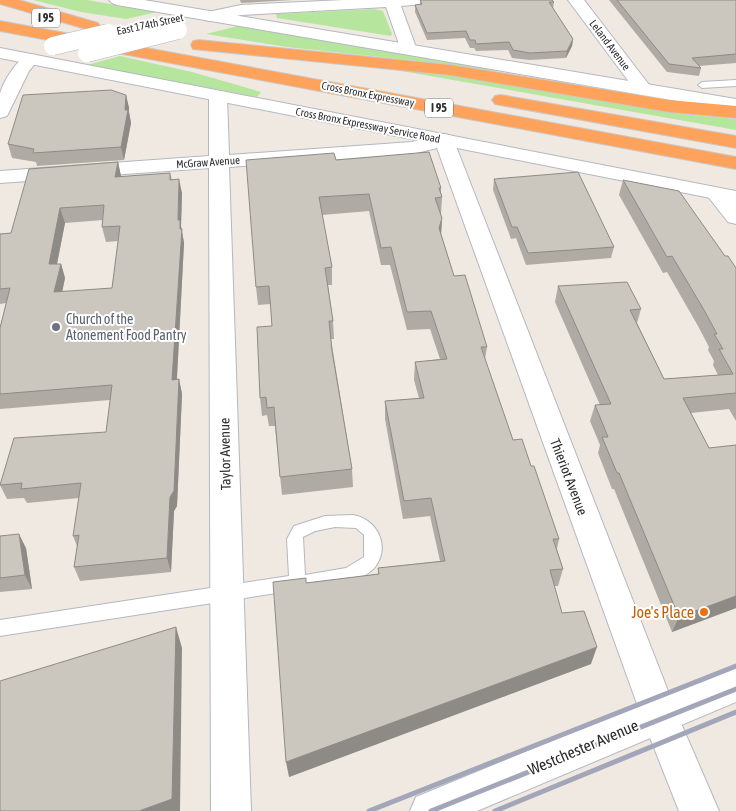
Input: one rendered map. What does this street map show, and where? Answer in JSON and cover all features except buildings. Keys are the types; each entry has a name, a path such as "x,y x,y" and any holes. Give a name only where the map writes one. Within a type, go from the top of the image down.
{"highway":[{"path":"2,0 92,26"},
{"name":"Cross Bronx Expressway","path":"0,10 404,82"},
{"name":"Cross Bronx Expressway","path":"0,26 736,163"},
{"path":"199,46 450,70 669,106 736,112"},
{"path":"142,52 324,104 736,182"},
{"path":"482,96 736,142"}],"street":[{"path":"117,0 241,10 432,0"},
{"name":"Leland Avenue","path":"576,0 644,90"},
{"path":"391,1 409,50"},
{"path":"212,8 409,50 736,105"},
{"name":"East 174th Street","path":"30,59 53,46 212,8"},
{"name":"East 174th Street","path":"0,57 58,58 86,53 196,24 212,8"},
{"name":"Cross Bronx Expressway Service Road","path":"0,53 726,196"},
{"path":"0,112 21,70 30,59"},
{"name":"Taylor Avenue","path":"218,96 231,811"},
{"name":"McGraw Avenue","path":"0,176 412,148 445,140"},
{"name":"Thieriot Avenue","path":"445,140 453,167 659,715 699,811"},
{"path":"726,196 736,217"},
{"name":"Westchester Avenue","path":"430,811 659,715 736,685"}],"lane":[{"path":"702,85 736,83"},
{"path":"0,628 227,595 271,585 298,582 347,576 369,564 374,552 371,532 360,522 348,521 310,525 300,529 295,537 298,582"}],"green space":[{"path":"33,0 87,0 157,12 126,19 81,12"},
{"path":"374,9 383,11 392,34 391,36 277,18 276,14"},
{"path":"238,26 495,70 493,72 427,62 287,47 206,34"},
{"path":"120,56 192,72 261,92 257,97 87,65"},
{"path":"385,68 480,79 681,114 736,119 736,130"}],"railway":[{"path":"369,811 736,666"},
{"path":"431,811 736,689"},
{"path":"495,811 736,712"}],"place":[{"name":"Church of the Atonement Food Pantry","path":"56,327"},
{"name":"Joe's Place","path":"704,612"}]}
